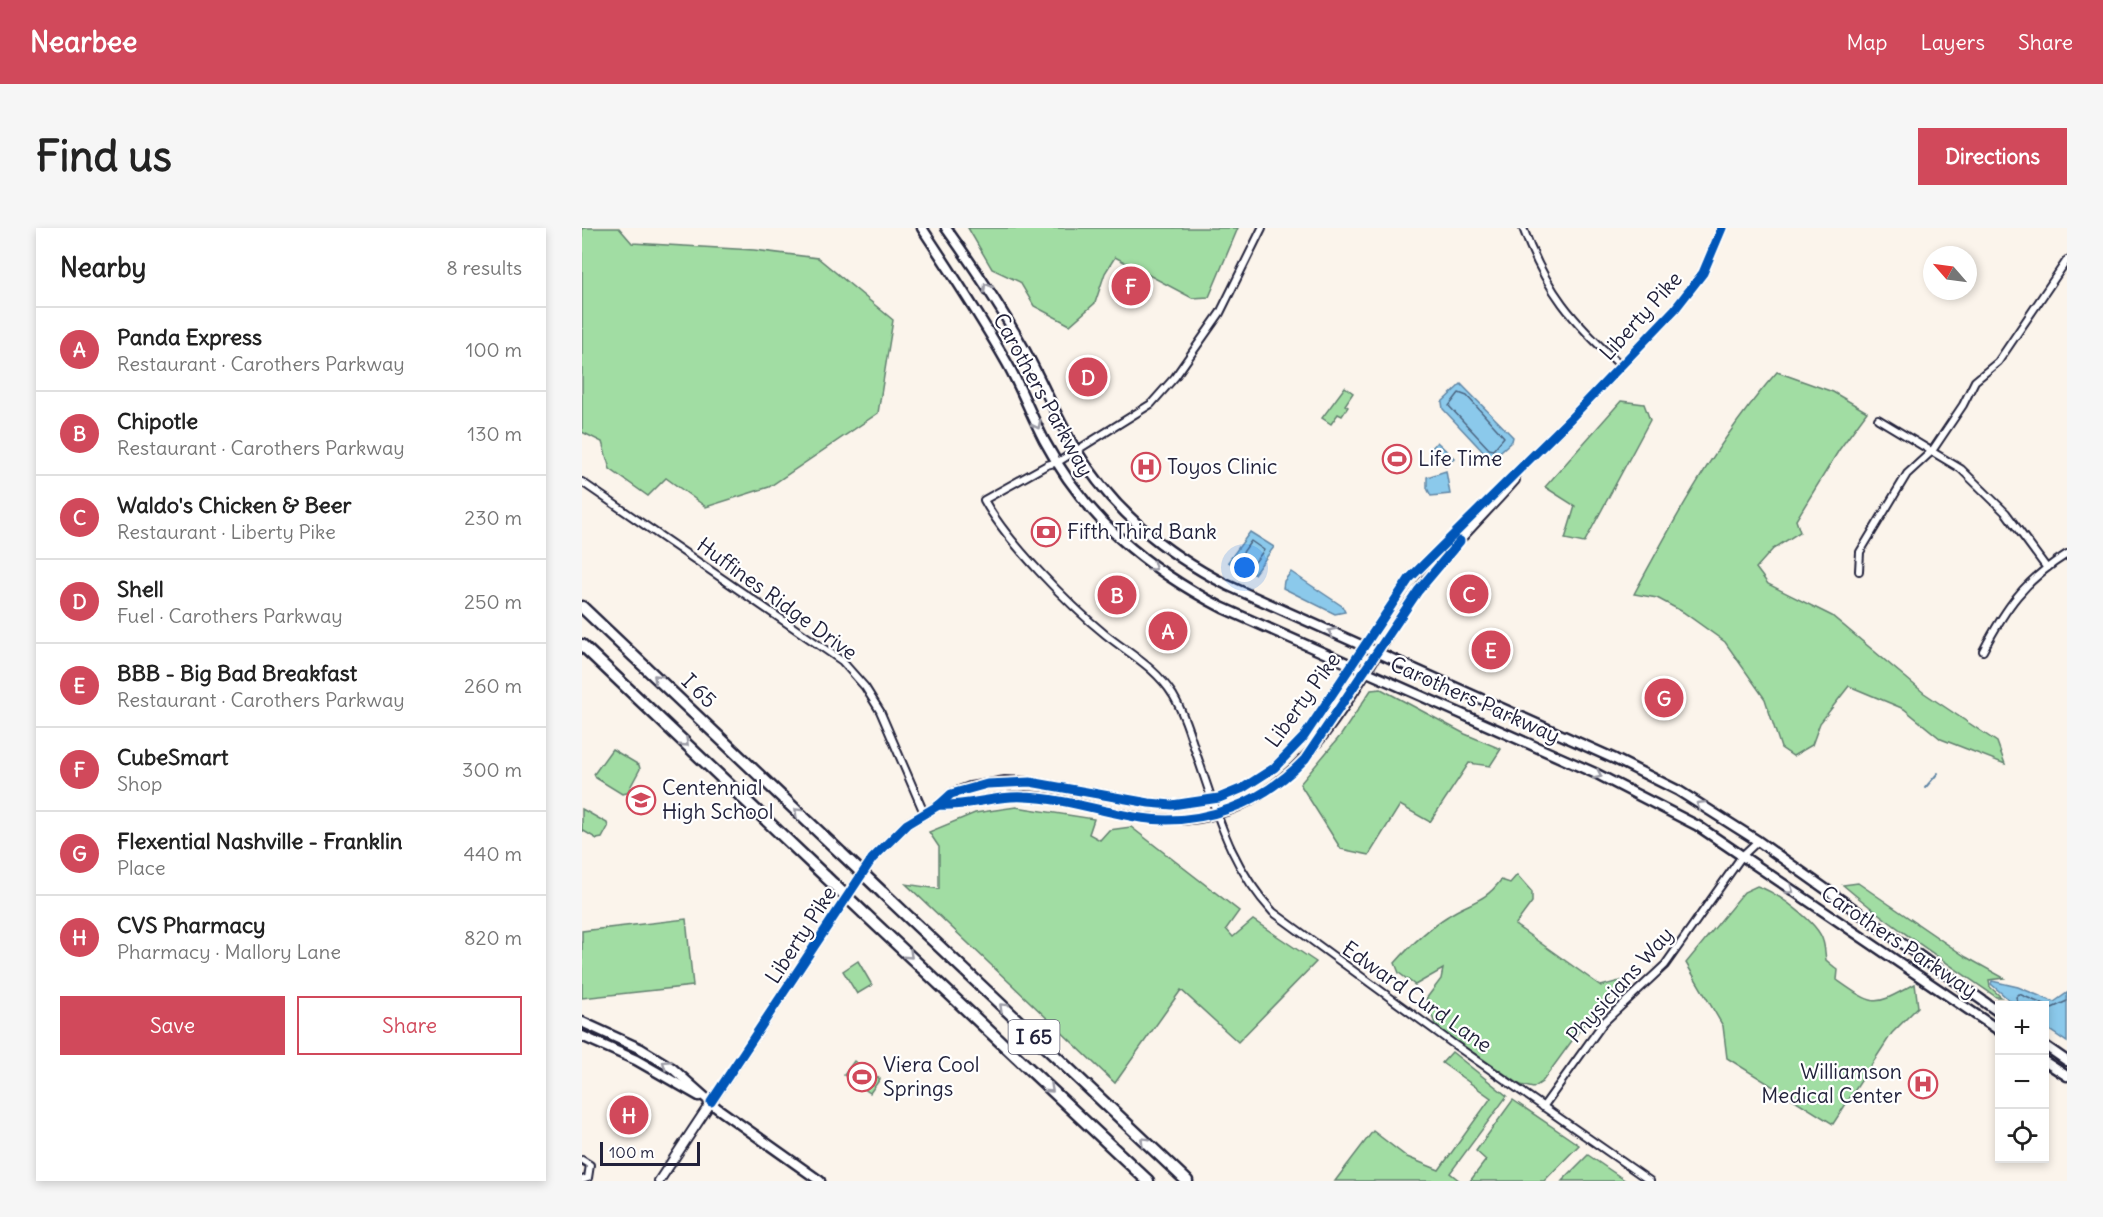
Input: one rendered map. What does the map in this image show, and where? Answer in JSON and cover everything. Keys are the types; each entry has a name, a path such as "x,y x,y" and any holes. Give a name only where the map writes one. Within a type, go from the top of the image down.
{"highway":[{"name":"I 65","path":"582,607 1187,1181"},
{"name":"I 65","path":"582,645 1148,1181"}],"main road":[{"name":"Carothers Parkway","path":"922,228 1008,364 1045,442 1081,499 1112,532 1169,579 1224,608 1597,774 1698,826 1995,1028"},
{"name":"Carothers Parkway","path":"946,228 985,284 1018,339 1076,449 1116,506 1163,548 1192,567 1227,585 1645,773 1758,841 1995,1009"},
{"path":"582,1022 654,1056 711,1102 820,1181"},
{"path":"582,1036 648,1067 711,1102"},
{"path":"2049,1048 2067,1061"},
{"path":"2049,1064 2067,1076"}],"street":[{"path":"1058,462 1151,404 1175,377 1220,313 1262,228"},
{"path":"1523,228 1537,265 1560,304 1621,366"},
{"name":"Liberty Pike","path":"659,1181 872,859 898,832 939,805 951,794 970,787 1005,781 1030,782 1172,805 1214,799 1243,788 1259,778 1291,751 1409,579 1571,418 1690,293 1712,256 1722,228"},
{"path":"1859,571 1860,552 1907,474 1932,452 1963,405 1975,381 1998,362 2067,260"},
{"name":"Liberty Pike","path":"939,805 956,806 1000,797 1023,796 1158,819 1198,818 1217,813 1267,791 1294,771 1319,741 1433,571 1571,418"},
{"path":"1878,419 1961,469 2006,513 2046,567"},
{"name":"Edward Curd Lane","path":"1058,462 1047,465 984,500 994,518 1068,600 1106,635 1151,667 1162,680 1184,717 1217,813 1241,871 1274,912 1542,1107 1650,1181"},
{"name":"Huffines Ridge Drive","path":"582,482 842,661 865,687 880,711 924,813"},
{"path":"1983,651 2004,611 2023,587 2046,567 2067,554"},
{"path":"1102,810 1105,795"},
{"name":"Physicians Way","path":"1742,856 1750,836"},
{"name":"Physicians Way","path":"1542,1107 1604,1022 1665,965 1742,856 1758,841"},
{"path":"582,1160 590,1165 591,1171 588,1178 582,1180"}],"green space":[{"path":"582,228 619,228 632,243 754,250 818,258 893,320 878,413 769,487 706,507 666,478 648,496 610,469 602,442 582,432"},
{"path":"968,228 1238,228 1209,297 1192,298 1115,257 1105,273 1095,303 1070,325 1034,306 1020,282 992,269"},
{"path":"1777,372 1833,392 1867,412 1839,450 1796,520 1800,532 1773,549 1756,568 1768,584 1832,616 1924,693 1997,742 2005,764 1941,739 1904,709 1849,686 1820,723 1812,745 1793,756 1781,748 1765,699 1725,642 1683,612 1657,598 1634,594 1682,507 1717,451"},
{"path":"1345,387 1353,393 1345,405 1348,407 1342,416 1338,414 1331,424 1322,418"},
{"path":"1621,401 1644,404 1650,420 1584,543 1565,539 1575,506 1545,487"},
{"path":"1381,689 1465,734 1501,749 1490,766 1469,763 1430,822 1400,805 1369,855 1341,849 1300,784 1341,735 1371,690"},
{"path":"612,749 639,765 640,769 627,793 622,794 596,778 594,774"},
{"path":"1016,807 1094,819 1089,834 1100,840 1109,830 1131,827 1239,911 1226,929 1233,937 1253,920 1316,962 1238,1042 1181,990 1115,1083 906,884 939,889 939,847 929,832 975,813"},
{"path":"582,809 607,823 608,827 602,838 597,839 582,830"},
{"path":"1517,875 1532,892 1532,902 1515,925 1601,986 1623,980 1626,985 1590,1016 1542,1082 1533,1088 1521,1085 1436,1027 1426,999 1441,979 1443,969 1415,985 1399,973 1395,963 1440,921 1488,894 1501,880 1510,883"},
{"path":"1858,883 1966,957 2004,978 1989,980 1990,987 2001,997 1996,997 1918,943 1843,885"},
{"path":"1757,886 1785,901 1813,925 1823,941 1826,960 1838,970 1837,980 1860,996 1875,1001 1882,1000 1915,984 1918,1007 1892,1033 1833,1124 1727,1058 1723,1026 1686,963 1744,892"},
{"path":"686,919 693,986 582,998 582,931"},
{"path":"858,961 872,985 857,994 843,971"},
{"path":"1452,1052 1507,1096 1450,1173 1460,1181 1335,1181 1373,1131 1407,1157 1439,1170 1491,1098 1442,1063"},
{"name":"Viera Cool Springs","path":"854,1061 880,1079 870,1093 844,1075"},
{"path":"1513,1100 1579,1145 1544,1181 1470,1181 1486,1160 1476,1151"},
{"path":"1588,1155 1626,1181 1562,1181"}],"water":[{"path":"1461,384 1513,437 1512,441 1493,458 1488,457 1443,409 1442,402"},
{"path":"1437,442 1454,458 1446,466 1430,450"},
{"path":"1446,471 1450,494 1431,496 1427,488 1427,477"},
{"path":"1250,532 1274,547 1254,574 1228,562"},
{"path":"1291,572 1342,606 1345,612 1335,614 1283,588 1284,581"},
{"path":"1992,981 2018,987 2054,1002 2067,993 2067,1042 2049,1030 2049,1001 2010,1001 1991,984"}],"waterway":[{"path":"1925,788 1938,773"}],"cycle path":[{"path":"711,1102 872,859 907,824 939,805 951,794 987,784 1030,782 1172,805 1219,798 1243,788 1274,768 1303,738 1409,579 1571,418 1675,309 1703,273 1722,228"},
{"path":"939,805 1013,797 1039,798 1141,818 1164,820 1209,815 1251,799 1288,775 1305,759 1418,591 1460,541"}],"place":[{"name":"CubeSmart","path":"1131,286"},
{"name":"Shell","path":"1088,377"},
{"name":"Life Time","path":"1397,459"},
{"name":"Toyos Clinic","path":"1146,467"},
{"name":"Fifth Third Bank","path":"1046,532"},
{"name":"Waldo's Chicken & Beer","path":"1469,594"},
{"name":"Chipotle","path":"1117,595"},
{"name":"Panda Express","path":"1168,631"},
{"name":"BBB - Big Bad Breakfast","path":"1491,650"},
{"name":"Flexential Nashville - Franklin","path":"1664,698"},
{"name":"Centennial High School","path":"641,800"},
{"name":"Viera Cool Springs","path":"862,1077"},
{"name":"Williamson Medical Center","path":"1923,1084"},
{"name":"CVS Pharmacy","path":"629,1115"}]}
